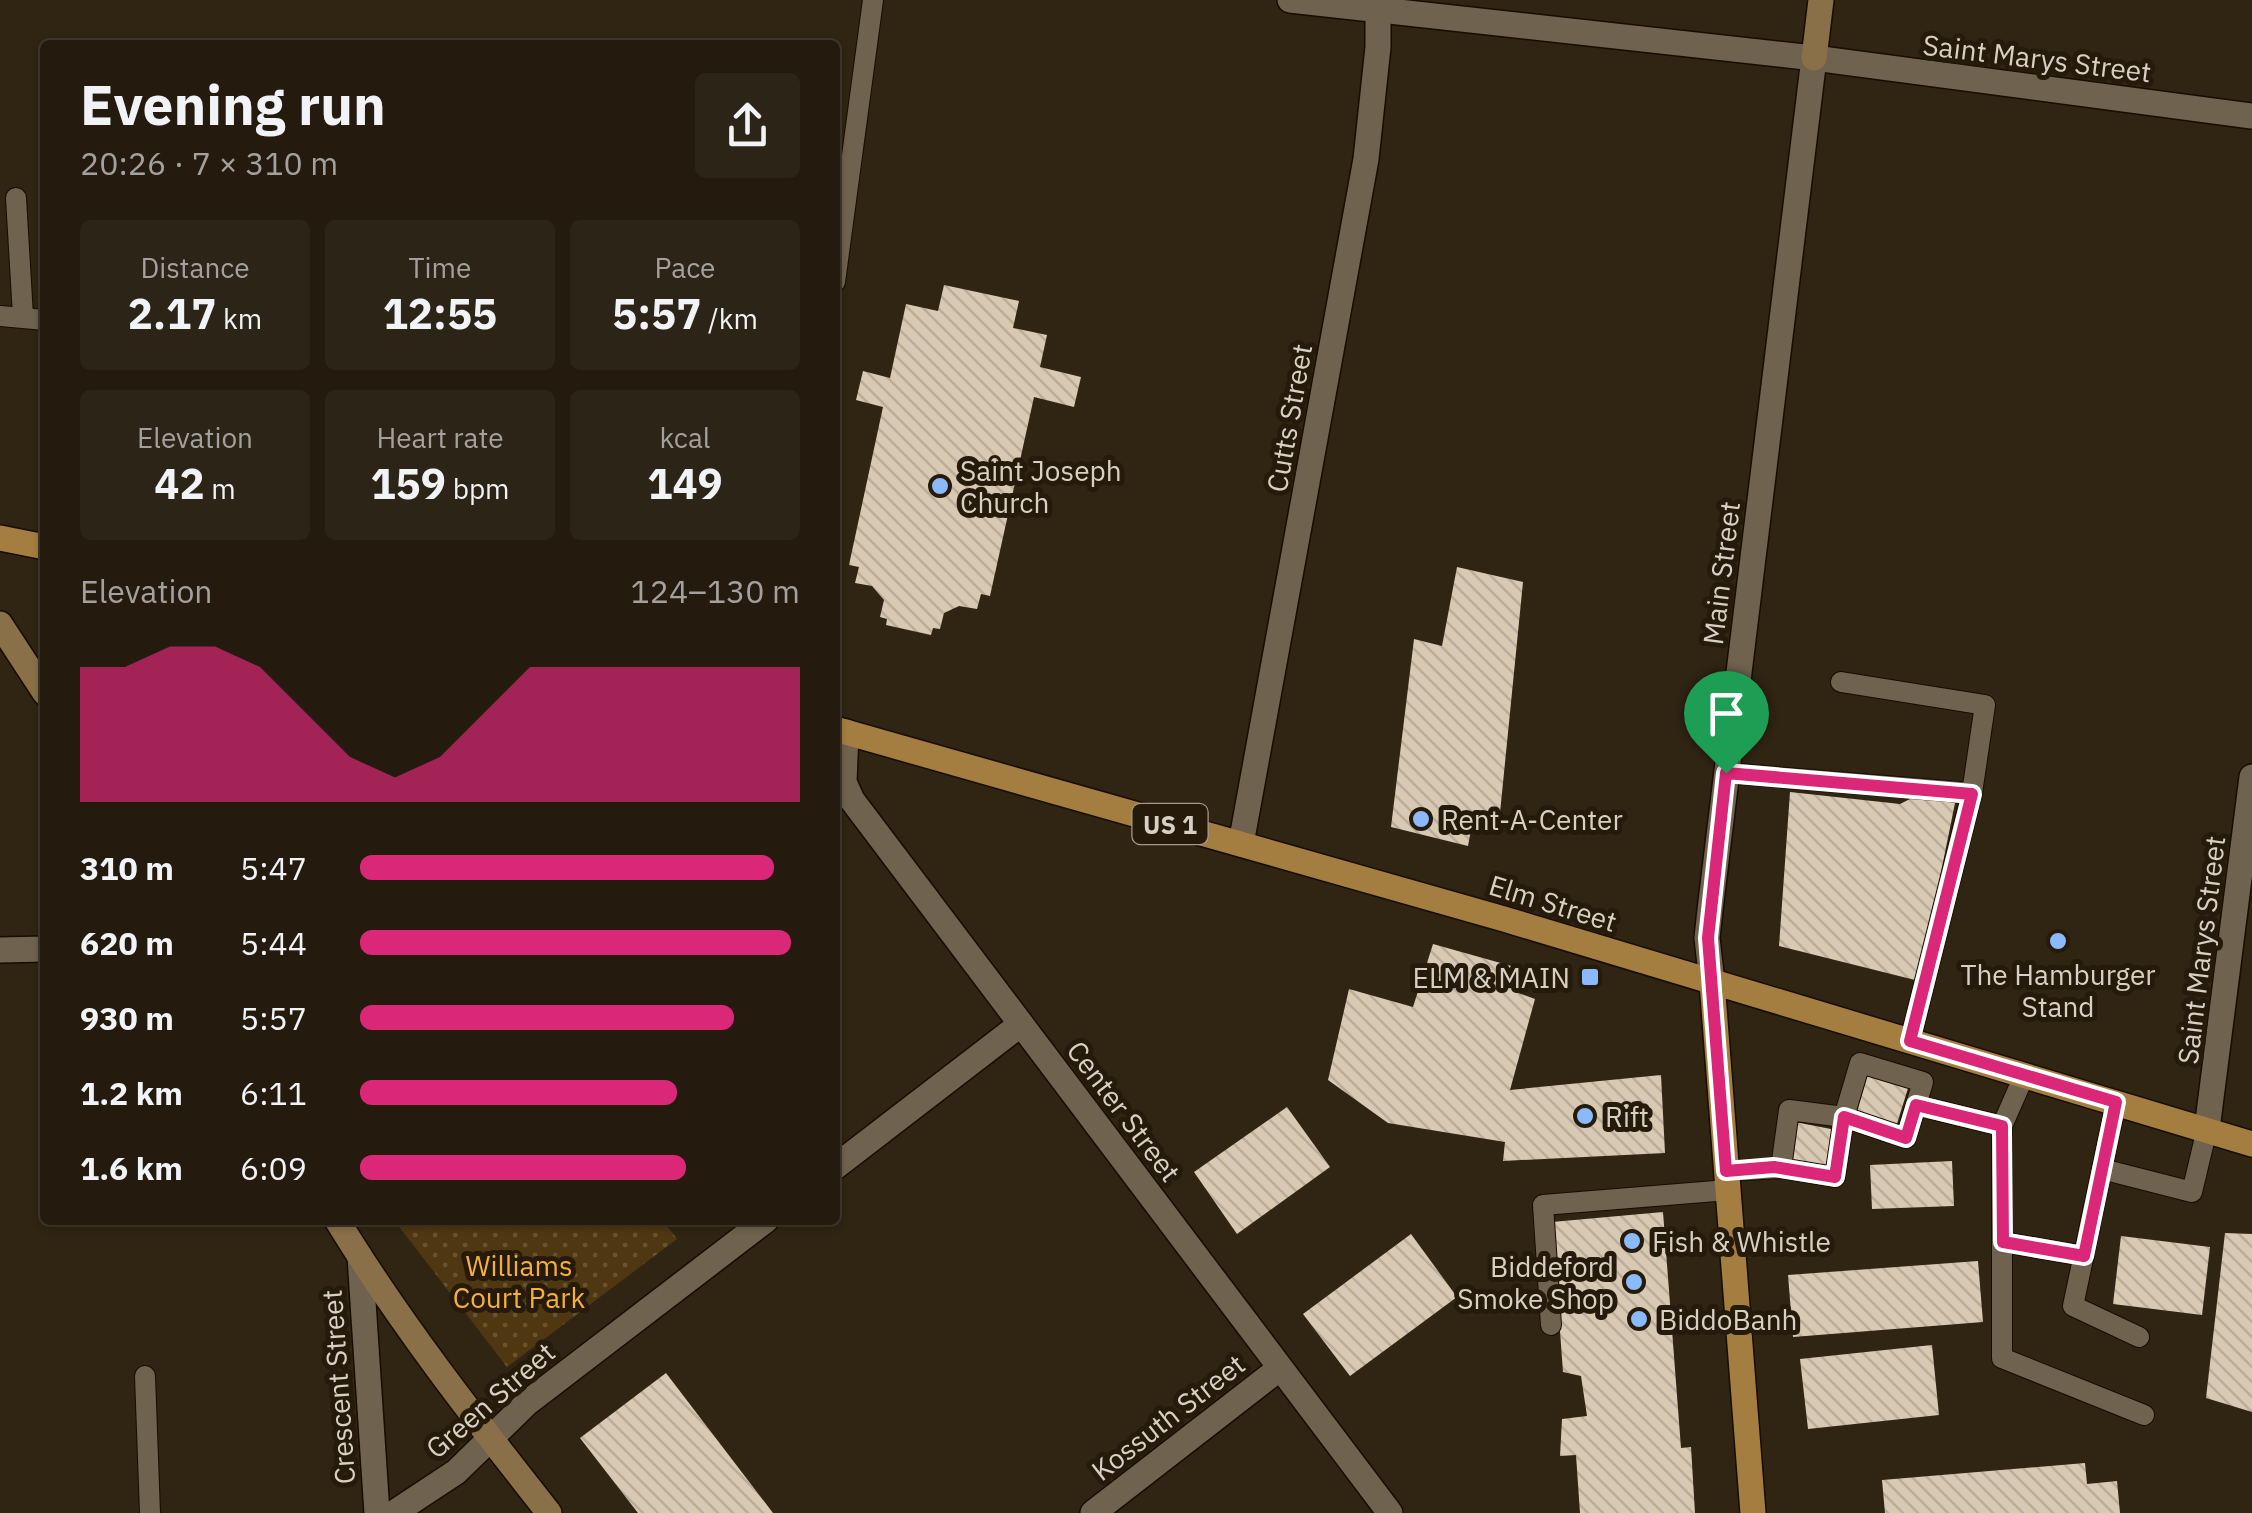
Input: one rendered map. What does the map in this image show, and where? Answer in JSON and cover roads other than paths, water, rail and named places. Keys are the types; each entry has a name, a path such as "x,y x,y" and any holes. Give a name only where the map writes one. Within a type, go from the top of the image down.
{"main road":[{"path":"0,538 40,547"},
{"name":"Elm Street","path":"840,730 1242,844 2252,1144"},
{"name":"Main Street","path":"1712,982 1753,1513"}],"street":[{"name":"Saint Marys Street","path":"1290,0 1379,6 1814,58 2252,116"},
{"name":"Main Street","path":"1712,982 1708,938 1726,773 1821,0"},
{"name":"Cutts Street","path":"1242,844 1366,159 1379,6"},
{"path":"0,624 40,686"},
{"name":"Center Street","path":"840,730 844,782 852,800 1390,1513"},
{"name":"Saint Marys Street","path":"2207,1130 2252,777"},
{"path":"0,950 40,949"},
{"path":"840,1163 1021,1024"},
{"path":"340,1225 491,1440 548,1513"},
{"name":"Green Street","path":"394,1513 446,1480 527,1402 759,1225"},
{"name":"Crescent Street","path":"360,1257 377,1513"},
{"name":"Kossuth Street","path":"1093,1513 1280,1368"}],"lane":[{"path":"840,245 873,0"},
{"path":"16,198 22,316"},
{"path":"0,316 40,319"},
{"path":"1781,1168 1789,1110 1844,1117 1906,1138 1923,1082 1922,1045 1986,705 1841,682"},
{"path":"1726,773 1972,794"},
{"path":"1550,1325 1543,1205 1727,1181 1781,1168 1835,1177 1844,1117 1873,1030"},
{"path":"1860,1063 1923,1082"},
{"path":"2024,1076 2002,1126 2002,1358 2144,1415"},
{"path":"2116,1102 2073,1306 2139,1336"},
{"path":"1916,1105 2002,1126"},
{"path":"2102,1169 2192,1192 2207,1130"},
{"path":"2003,1242 2084,1256"},
{"path":"145,1376 150,1513"}],"place":[{"name":"Saint Joseph Church","path":"940,486"},
{"name":"Rent-A-Center","path":"1421,819"},
{"name":"The Hamburger Stand","path":"2058,941"},
{"name":"ELM & MAIN","path":"1590,977"},
{"name":"Rift","path":"1585,1116"},
{"name":"Fish & Whistle","path":"1632,1241"},
{"name":"Biddeford Smoke Shop","path":"1634,1282"},
{"name":"BiddoBanh","path":"1639,1319"}],"park label":[{"name":"Williams Court Park","path":"519,1281"}]}
